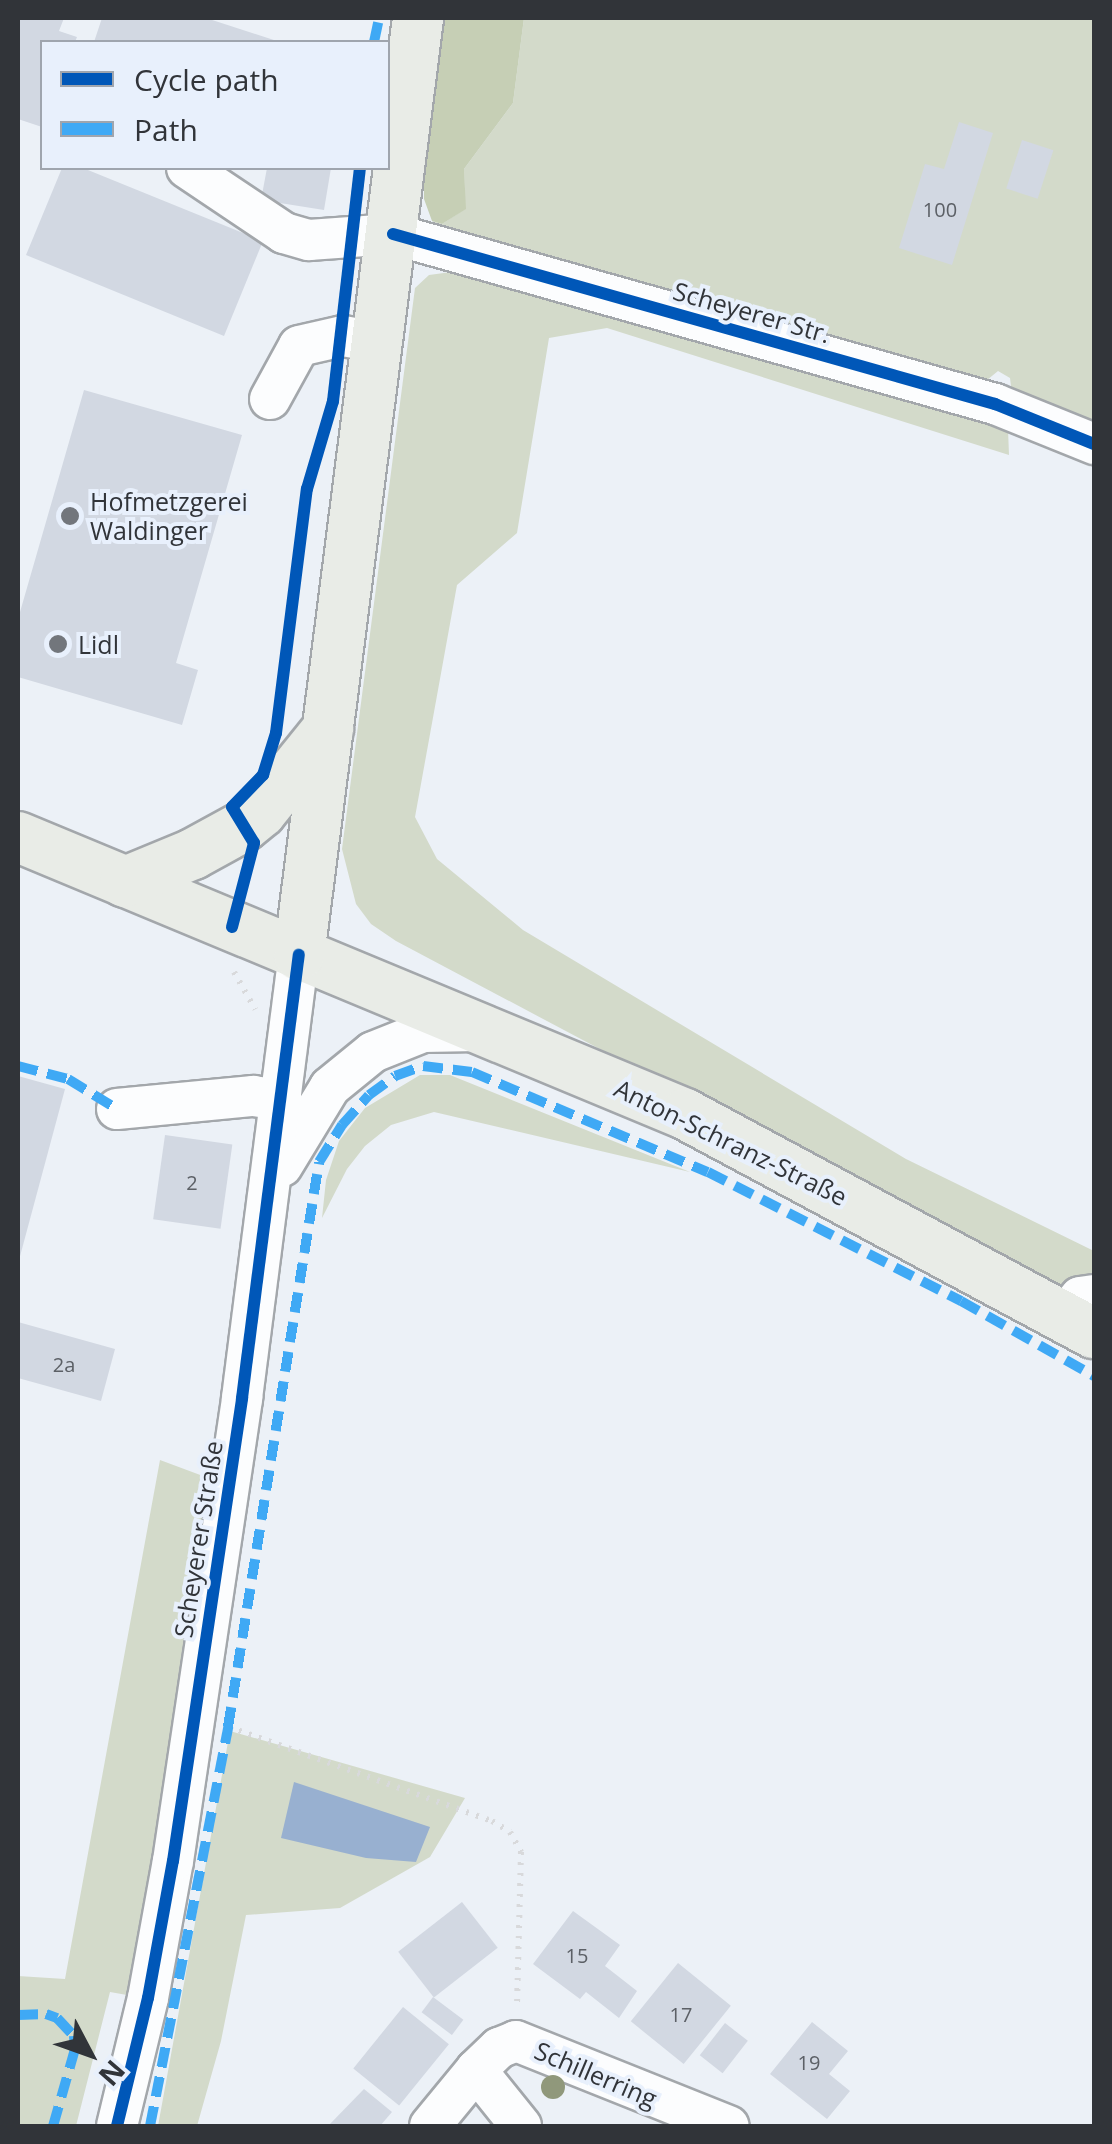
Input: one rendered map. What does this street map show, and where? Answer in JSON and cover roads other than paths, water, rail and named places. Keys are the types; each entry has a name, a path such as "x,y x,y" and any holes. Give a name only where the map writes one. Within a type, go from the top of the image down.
{"main road":[{"path":"299,955 418,18"},
{"path":"126,882 193,854 244,826 261,812 328,729"},
{"name":"Anton-Schranz-Straße","path":"18,837 685,1114 1084,1314"}],"street":[{"name":"Scheyerer Str.","path":"190,170 284,233 310,240 393,234 995,404 1094,444"},
{"path":"270,399 299,346 343,336 378,342"},
{"name":"Scheyerer Straße","path":"117,2126 148,1998 173,1861 270,1187 299,955"},
{"path":"270,1187 330,1088 373,1052 423,1032 494,1032"},
{"path":"116,1109 253,1096 282,1100"},
{"name":"Schillerring","path":"430,2126 498,2048 516,2041 671,2117 729,2126"},
{"path":"476,2070 520,2126"}],"water":[{"path":"294,1782 430,1827 416,1862 366,1858 281,1838"}],"place":[{"name":"Hofmetzgerei Waldinger","path":"70,516"},
{"name":"Lidl","path":"58,644"}]}
